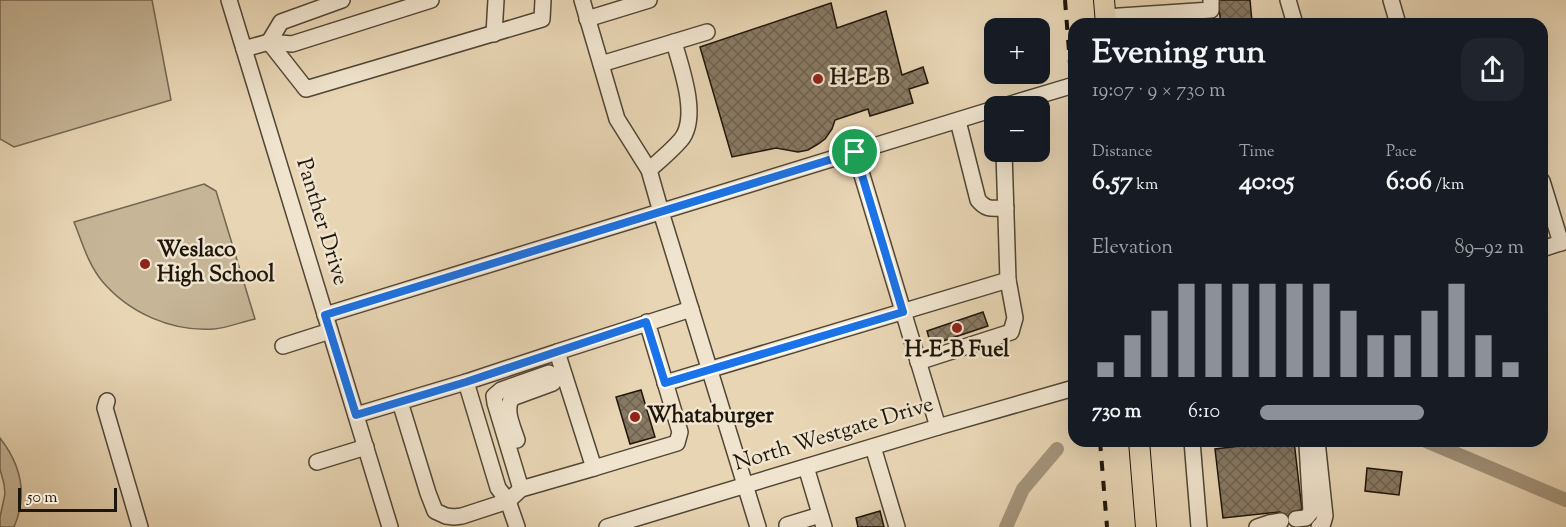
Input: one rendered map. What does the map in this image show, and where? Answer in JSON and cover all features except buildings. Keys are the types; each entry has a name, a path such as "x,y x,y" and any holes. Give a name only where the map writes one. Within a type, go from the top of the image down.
{"main road":[{"path":"1139,447 1146,527"}],"street":[{"name":"Panther Drive","path":"229,0 390,527"},
{"path":"269,42 281,22 342,0"},
{"path":"244,49 269,42 292,44 431,0"},
{"path":"494,34 496,0"},
{"path":"269,42 306,89 542,19 543,0"},
{"path":"582,0 617,119 650,170 758,527"},
{"path":"587,19 649,0"},
{"path":"1105,14 1211,10 1211,0"},
{"path":"1288,0 1293,18"},
{"path":"1391,0 1396,18"},
{"path":"601,64 707,32"},
{"path":"650,170 683,136 690,114 687,86 674,42"},
{"path":"1037,96 1068,87"},
{"path":"325,315 984,113"},
{"path":"958,120 978,200 984,207 1006,208"},
{"path":"855,152 938,428"},
{"path":"918,362 1011,332 1015,318 1008,280 1004,162"},
{"path":"1548,198 1563,242 1548,247"},
{"path":"665,383 1008,280"},
{"path":"356,415 691,309"},
{"path":"400,402 435,511 454,517 508,501 525,488 677,443 680,432 646,322"},
{"path":"283,346 330,331"},
{"path":"557,352 560,376 594,468"},
{"path":"525,488 494,396 501,390 549,373 560,376"},
{"path":"466,382 498,488 508,501 517,527"},
{"name":"North Westgate Drive","path":"608,527 1068,390"},
{"path":"107,401 105,408 140,527"},
{"path":"317,462 366,447"},
{"path":"873,447 897,527"},
{"path":"1192,447 1199,527"},
{"path":"1256,527 1306,518 1311,512 1306,447"},
{"path":"1318,447 1325,516 1319,527"},
{"path":"786,526 822,521 806,467"}],"shaded area":[{"path":"0,0 152,0 171,100 14,147 0,139"},
{"path":"204,184 216,191 255,319 214,329 167,324 138,311 125,302 97,274 74,222"},
{"path":"0,438 13,459 20,481 21,503 14,527 0,527 5,494 0,469"}],"waterway":[{"path":"1440,447 1566,500"},
{"path":"1006,527 1023,489 1057,449"}],"railway":[{"path":"1065,0 1068,38"},
{"path":"1100,447 1107,527"}],"place":[{"name":"H-E-B","path":"818,79"},
{"name":"Weslaco High School","path":"145,264"},
{"name":"H-E-B Fuel","path":"957,328"},
{"name":"Whataburger","path":"635,417"}],"route":[{"path":"855,152 903,312 665,383 646,322 466,382 356,415 325,315 855,152"}]}
